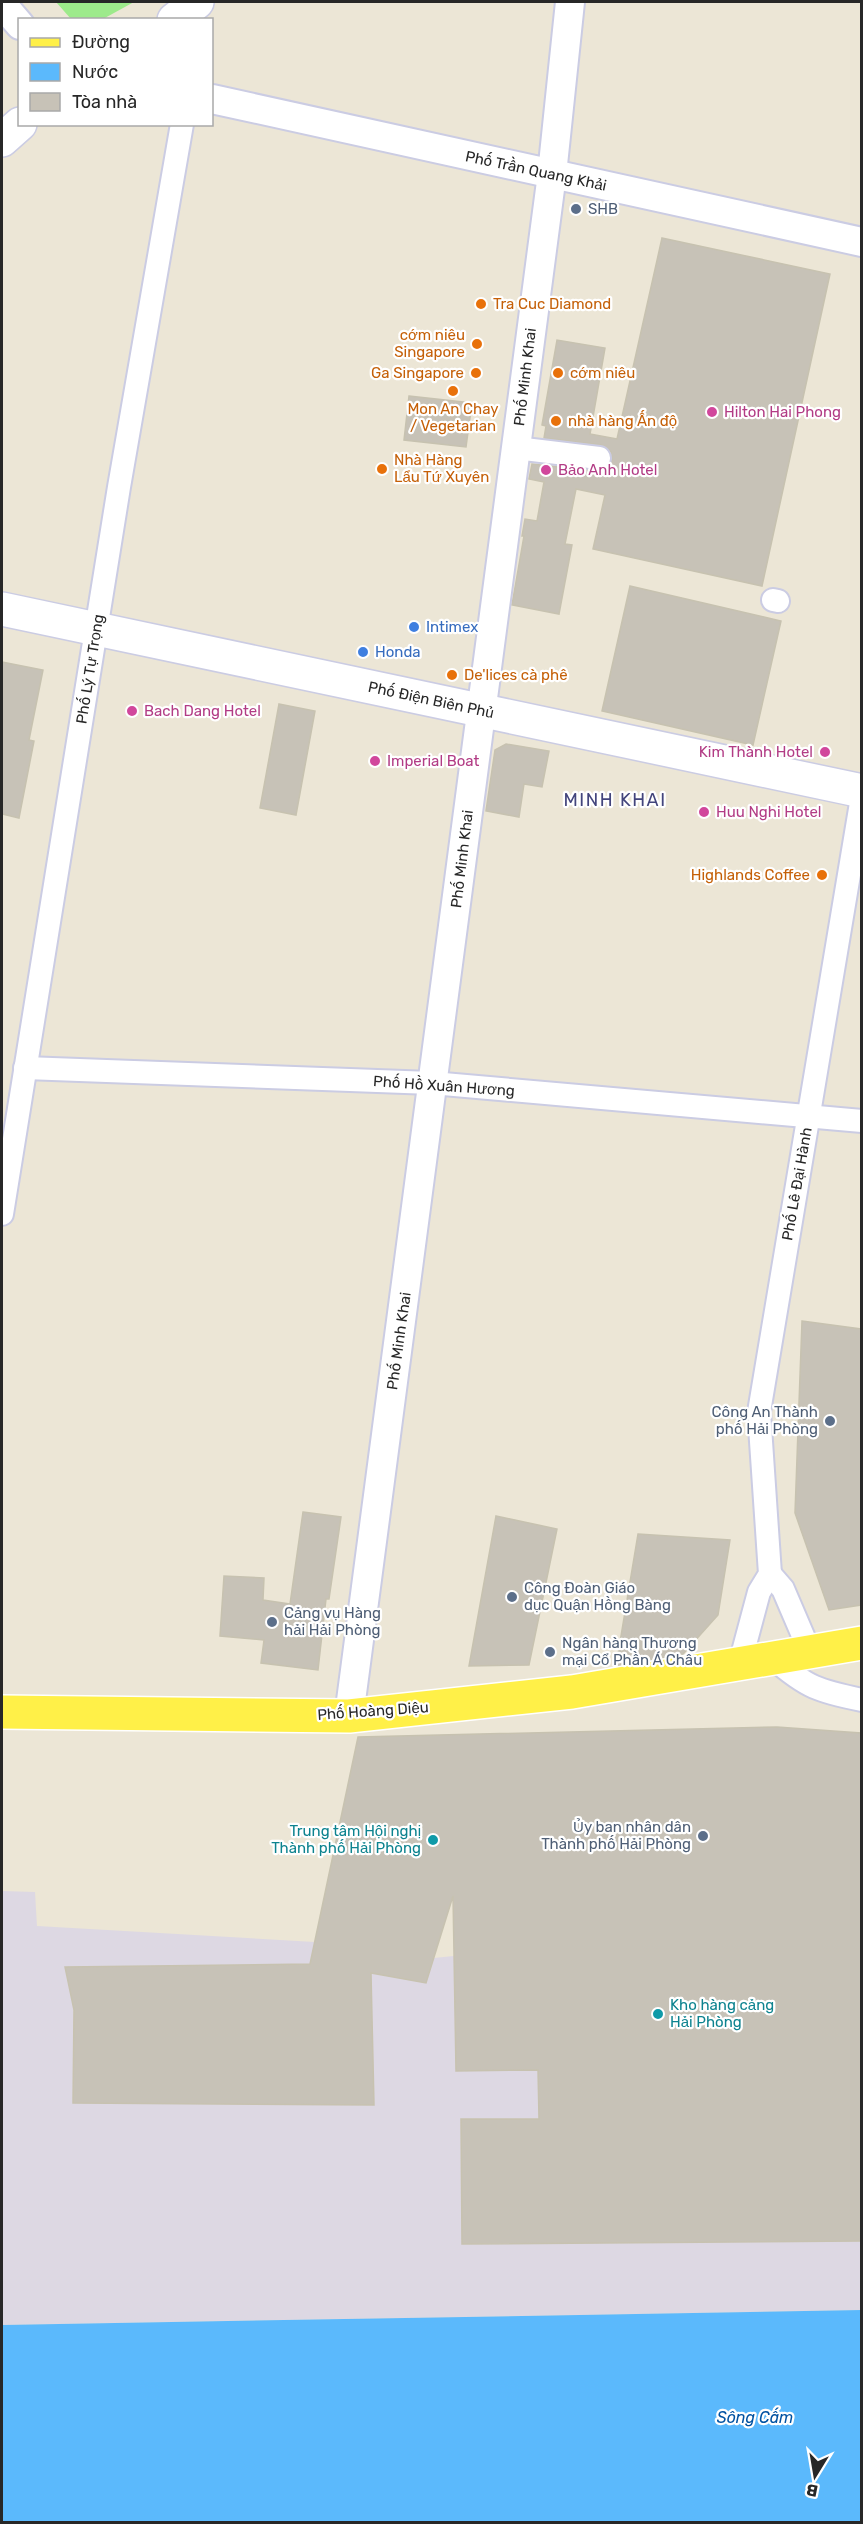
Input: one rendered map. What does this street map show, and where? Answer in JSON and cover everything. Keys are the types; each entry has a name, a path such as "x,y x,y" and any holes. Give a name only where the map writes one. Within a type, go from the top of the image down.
{"main road":[{"path":"177,18 197,2"},
{"path":"2,140 18,126"},
{"name":"Phố Điện Biên Phủ","path":"2,609 861,790"},
{"name":"Phố Hoàng Diệu","path":"2,1712 349,1716 572,1692 861,1643"}],"street":[{"path":"201,18 204,2"},
{"name":"Phố Minh Khai","path":"349,1716 552,174 570,2"},
{"path":"2,4 18,23"},
{"name":"Phố Trần Quang Khải","path":"213,99 861,242"},
{"name":"Phố Lý Tự Trọng","path":"2,1214 96,628 182,126"},
{"path":"516,448 599,458"},
{"name":"Phố Lê Đại Hành","path":"770,1574 759,1412 861,797"},
{"name":"Phố Hồ Xuân Hương","path":"25,1068 432,1083 809,1114 861,1121"},
{"path":"740,1663 759,1592 770,1574 783,1589 810,1653"},
{"path":"773,1658 798,1679 820,1691 861,1700"}],"shaded area":[{"path":"2,1891 35,1892 37,1926 384,1946 426,1983 434,1958 504,1951 861,1953 861,2310 2,2325"}],"green space":[{"path":"56,2 134,2 105,18 70,18"}],"water":[{"name":"Sông Cấm","path":"861,2310 861,2522 2,2522 2,2325"}],"building":[{"name":"Hilton Hai Phong","path":"662,238 830,274 762,586 593,549 605,495 576,489 565,544 572,545 559,614 512,605 525,519 537,521 544,482 529,479 532,464 598,471 605,470 612,460 611,452 601,445 544,438 546,426 542,425 557,340 605,348 590,434 617,439"},
{"path":"409,396 472,403 466,447 404,440"},
{"path":"630,586 781,621 753,745 602,711"},
{"path":"2,662 43,670 29,740 34,741 19,818 2,814"},
{"path":"279,704 315,711 296,815 260,808"},
{"path":"506,744 549,751 542,787 524,784 519,817 486,811 495,750"},
{"name":"Công An Thành phố Hải Phòng","path":"802,1321 861,1329 861,1605 829,1610 795,1513"},
{"name":"Cảng vụ Hàng hải Hải Phòng","path":"303,1512 341,1517 329,1599 326,1599 318,1670 261,1663 264,1640 220,1636 224,1576 264,1578 263,1600 290,1604"},
{"name":"Công Đoàn Giáo dục Quận Hồng Bàng","path":"496,1516 557,1529 529,1665 469,1666"},
{"path":"638,1534 730,1540 718,1615 683,1654 616,1666"},
{"path":"777,1727 861,1733 861,2241 462,2244 461,2119 539,2119 538,2070 456,2071 453,1896 426,1983 371,1973 374,2105 73,2103 74,2010 65,1967 310,1964 358,1737"}],"place":[{"name":"SHB","path":"576,209"},
{"name":"Tra Cuc Diamond","path":"481,304"},
{"name":"cớm niêu Singapore","path":"477,344"},
{"name":"Ga Singapore","path":"476,373"},
{"name":"cớm niêu","path":"558,373"},
{"name":"Mon An Chay / Vegetarian","path":"453,391"},
{"name":"Hilton Hai Phong","path":"712,412"},
{"name":"nhà hàng Ấn độ","path":"556,421"},
{"name":"Nhà Hàng Lẩu Tứ Xuyên","path":"382,469"},
{"name":"Bảo Anh Hotel","path":"546,470"},
{"name":"Intimex","path":"414,627"},
{"name":"Honda","path":"363,652"},
{"name":"De'lices cà phê","path":"452,675"},
{"name":"Bach Dang Hotel","path":"132,711"},
{"name":"Kim Thành Hotel","path":"825,752"},
{"name":"Imperial Boat","path":"375,761"},
{"name":"Huu Nghi Hotel","path":"704,812"},
{"name":"Highlands Coffee","path":"822,875"},
{"name":"Công An Thành phố Hải Phòng","path":"830,1421"},
{"name":"Công Đoàn Giáo dục Quận Hồng Bàng","path":"512,1597"},
{"name":"Cảng vụ Hàng hải Hải Phòng","path":"272,1622"},
{"name":"Ngân hàng Thương mại Cổ Phần Á Châu","path":"550,1652"},
{"name":"Ủy ban nhân dân Thành phố Hải Phòng","path":"703,1836"},
{"name":"Trung tâm Hội nghị Thành phố Hải Phòng","path":"433,1840"},
{"name":"Kho hàng cảng Hải Phòng","path":"658,2014"}],"district":[{"name":"MINH KHAI","path":"615,800"}]}
